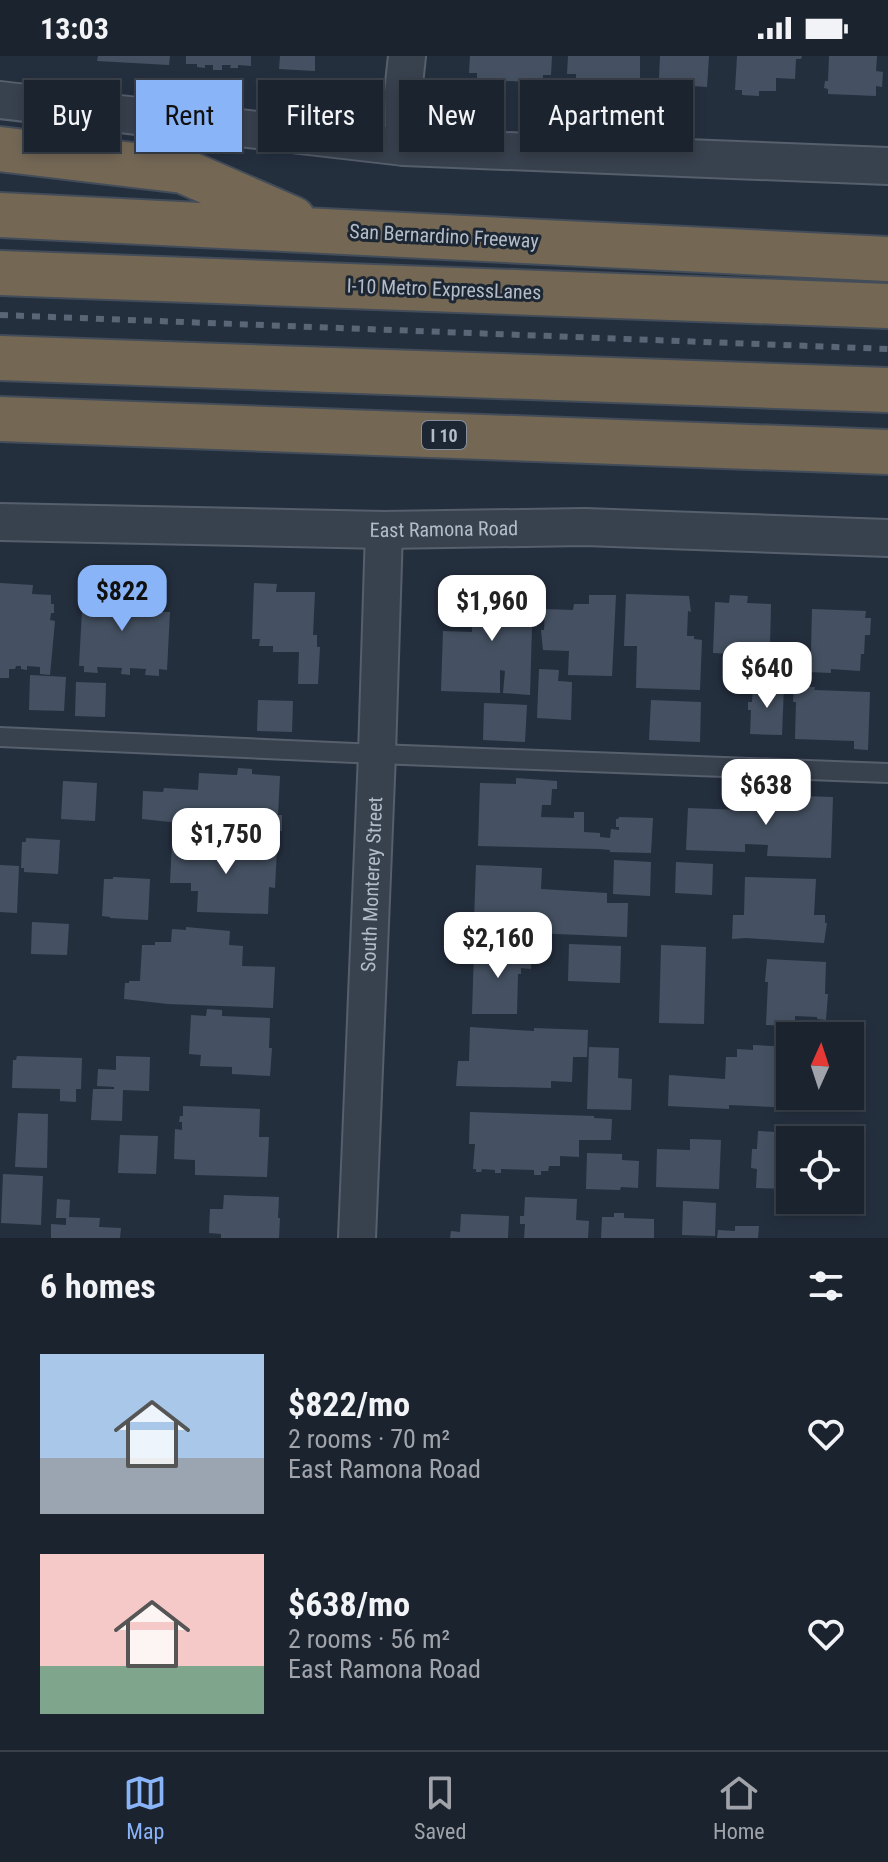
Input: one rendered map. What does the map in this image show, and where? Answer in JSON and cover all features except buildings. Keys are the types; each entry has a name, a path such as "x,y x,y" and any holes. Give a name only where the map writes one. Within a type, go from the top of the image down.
{"highway":[{"path":"0,149 183,171 317,230"},
{"name":"San Bernardino Freeway","path":"0,215 888,259"},
{"name":"I-10 Metro ExpressLanes","path":"0,273 888,306"},
{"path":"0,358 888,390"},
{"name":"I 10","path":"0,419 888,452"}],"street":[{"path":"404,80 407,56"},
{"path":"0,100 399,146"},
{"path":"504,151 888,166"},
{"name":"East Ramona Road","path":"0,522 384,530 585,527 888,538"},
{"name":"South Monterey Street","path":"357,1238 384,530"}],"lane":[{"path":"0,737 888,773"}],"railway":[{"path":"0,315 888,349"}]}
